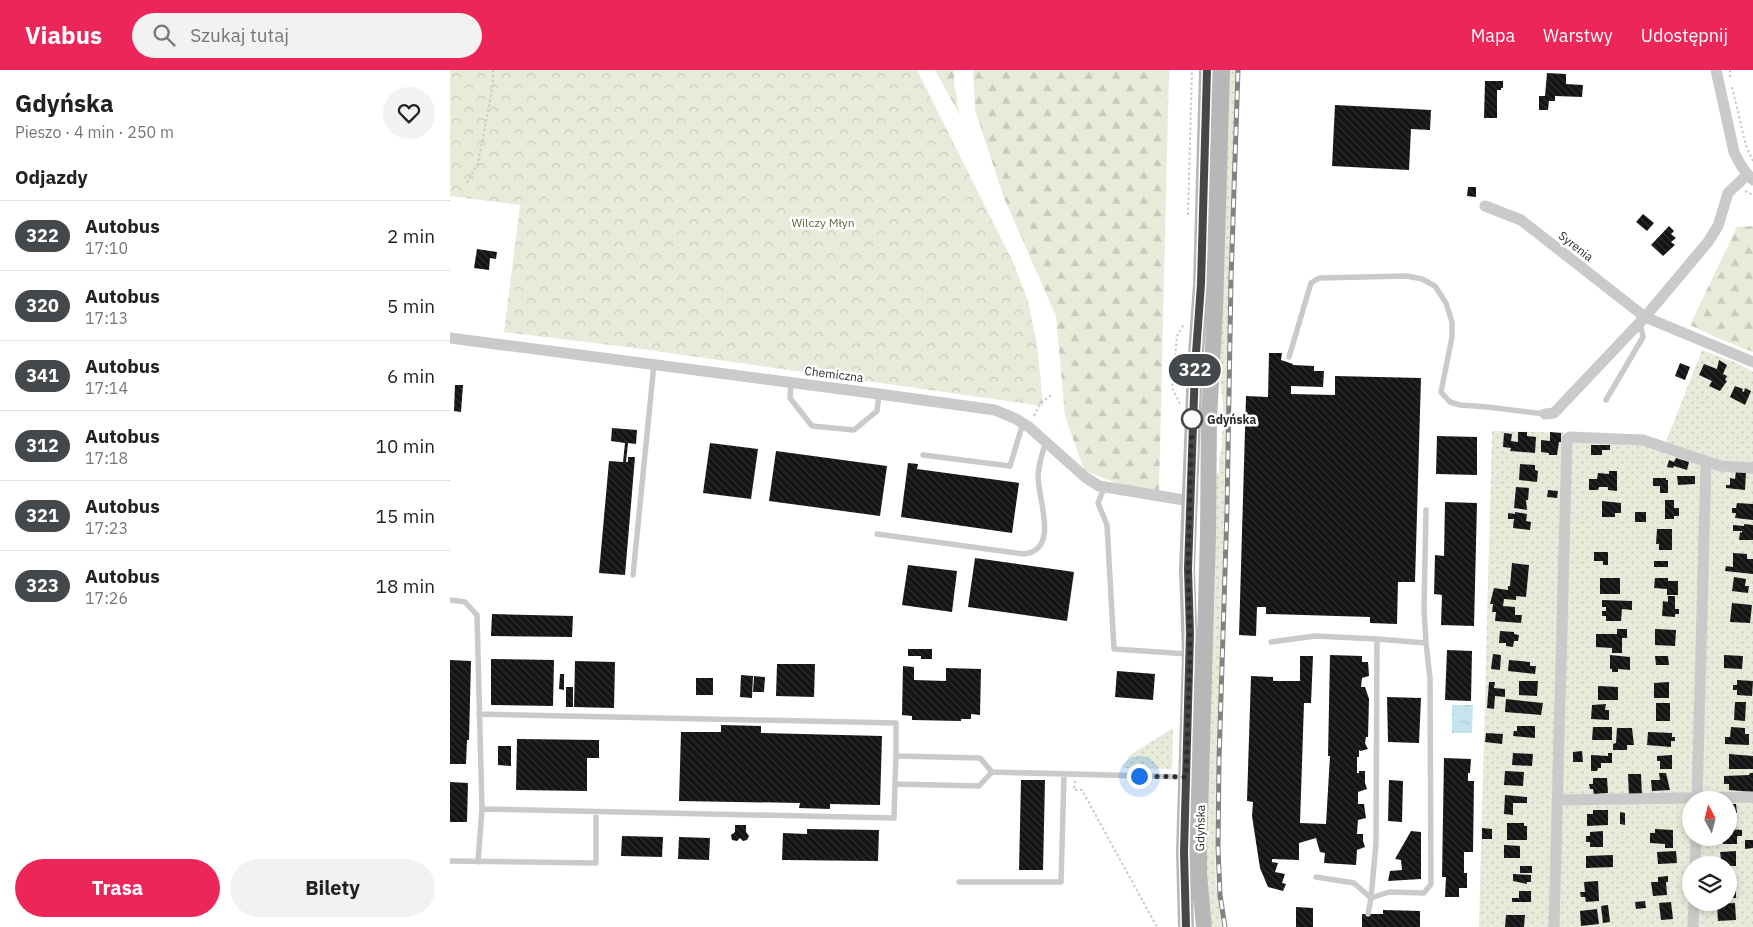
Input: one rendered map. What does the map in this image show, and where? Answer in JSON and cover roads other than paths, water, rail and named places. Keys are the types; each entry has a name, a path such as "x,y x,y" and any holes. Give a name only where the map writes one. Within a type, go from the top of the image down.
{"main road":[{"name":"Gdyńska","path":"1186,927 1184,852 1190,654 1188,583 1190,501 1195,367 1201,284 1207,70"},
{"name":"Gdyńska","path":"1204,927 1199,852 1208,534 1209,419 1215,300 1222,70"}],"street":[{"path":"1545,414 1554,413 1643,320 1708,242 1718,226 1728,192 1750,178 1739,164 1734,152 1716,70"},
{"name":"Syrenia","path":"1485,206 1521,220 1643,320 1753,362"},
{"name":"Chemiczna","path":"450,338 990,409 1004,413 1026,425 1085,477 1104,488 1190,501"},
{"path":"1554,927 1567,439 1570,437 1643,440 1720,466 1753,468"},
{"path":"1697,791 1706,461"},
{"path":"1208,483 1190,501 1208,534"},
{"path":"1738,798 1753,797"},
{"path":"1557,800 1682,799"},
{"path":"1693,927 1694,911"}],"lane":[{"path":"1289,357 1311,283 1319,278 1407,276 1422,279 1435,286 1446,303 1452,322 1452,336 1441,392 1450,402 1460,405 1545,414"},
{"path":"1606,400 1643,337 1643,320"},
{"path":"633,575 654,364"},
{"path":"791,382 790,398 812,426 854,430 877,411 879,394"},
{"path":"923,455 1010,466 1026,425"},
{"path":"877,534 1024,554 1034,553 1040,549 1044,541 1045,531 1038,477 1046,442"},
{"path":"1104,488 1098,503 1107,525 1114,649 1190,654"},
{"path":"1371,898 1388,892 1424,893 1430,884 1430,678 1424,610 1426,510"},
{"path":"450,600 465,602 477,615 482,809 478,862"},
{"path":"1272,642 1315,636 1426,643"},
{"path":"1368,914 1376,842 1377,639"},
{"path":"479,714 896,723 894,818 482,809"},
{"path":"896,756 980,758 992,772 1186,777"},
{"path":"895,784 979,786 992,772"},
{"path":"959,882 1061,882 1064,774"},
{"path":"450,861 596,862 596,812"},
{"path":"1316,877 1354,883 1371,898"}],"water":[{"path":"1452,705 1473,705 1472,733 1452,733"}],"railway":[{"path":"1225,927 1220,895 1218,848 1219,760 1238,70"}],"place":[{"name":"Gdyńska","path":"1192,419"}],"park label":[{"name":"Wilczy Młyn","path":"823,222"}]}
